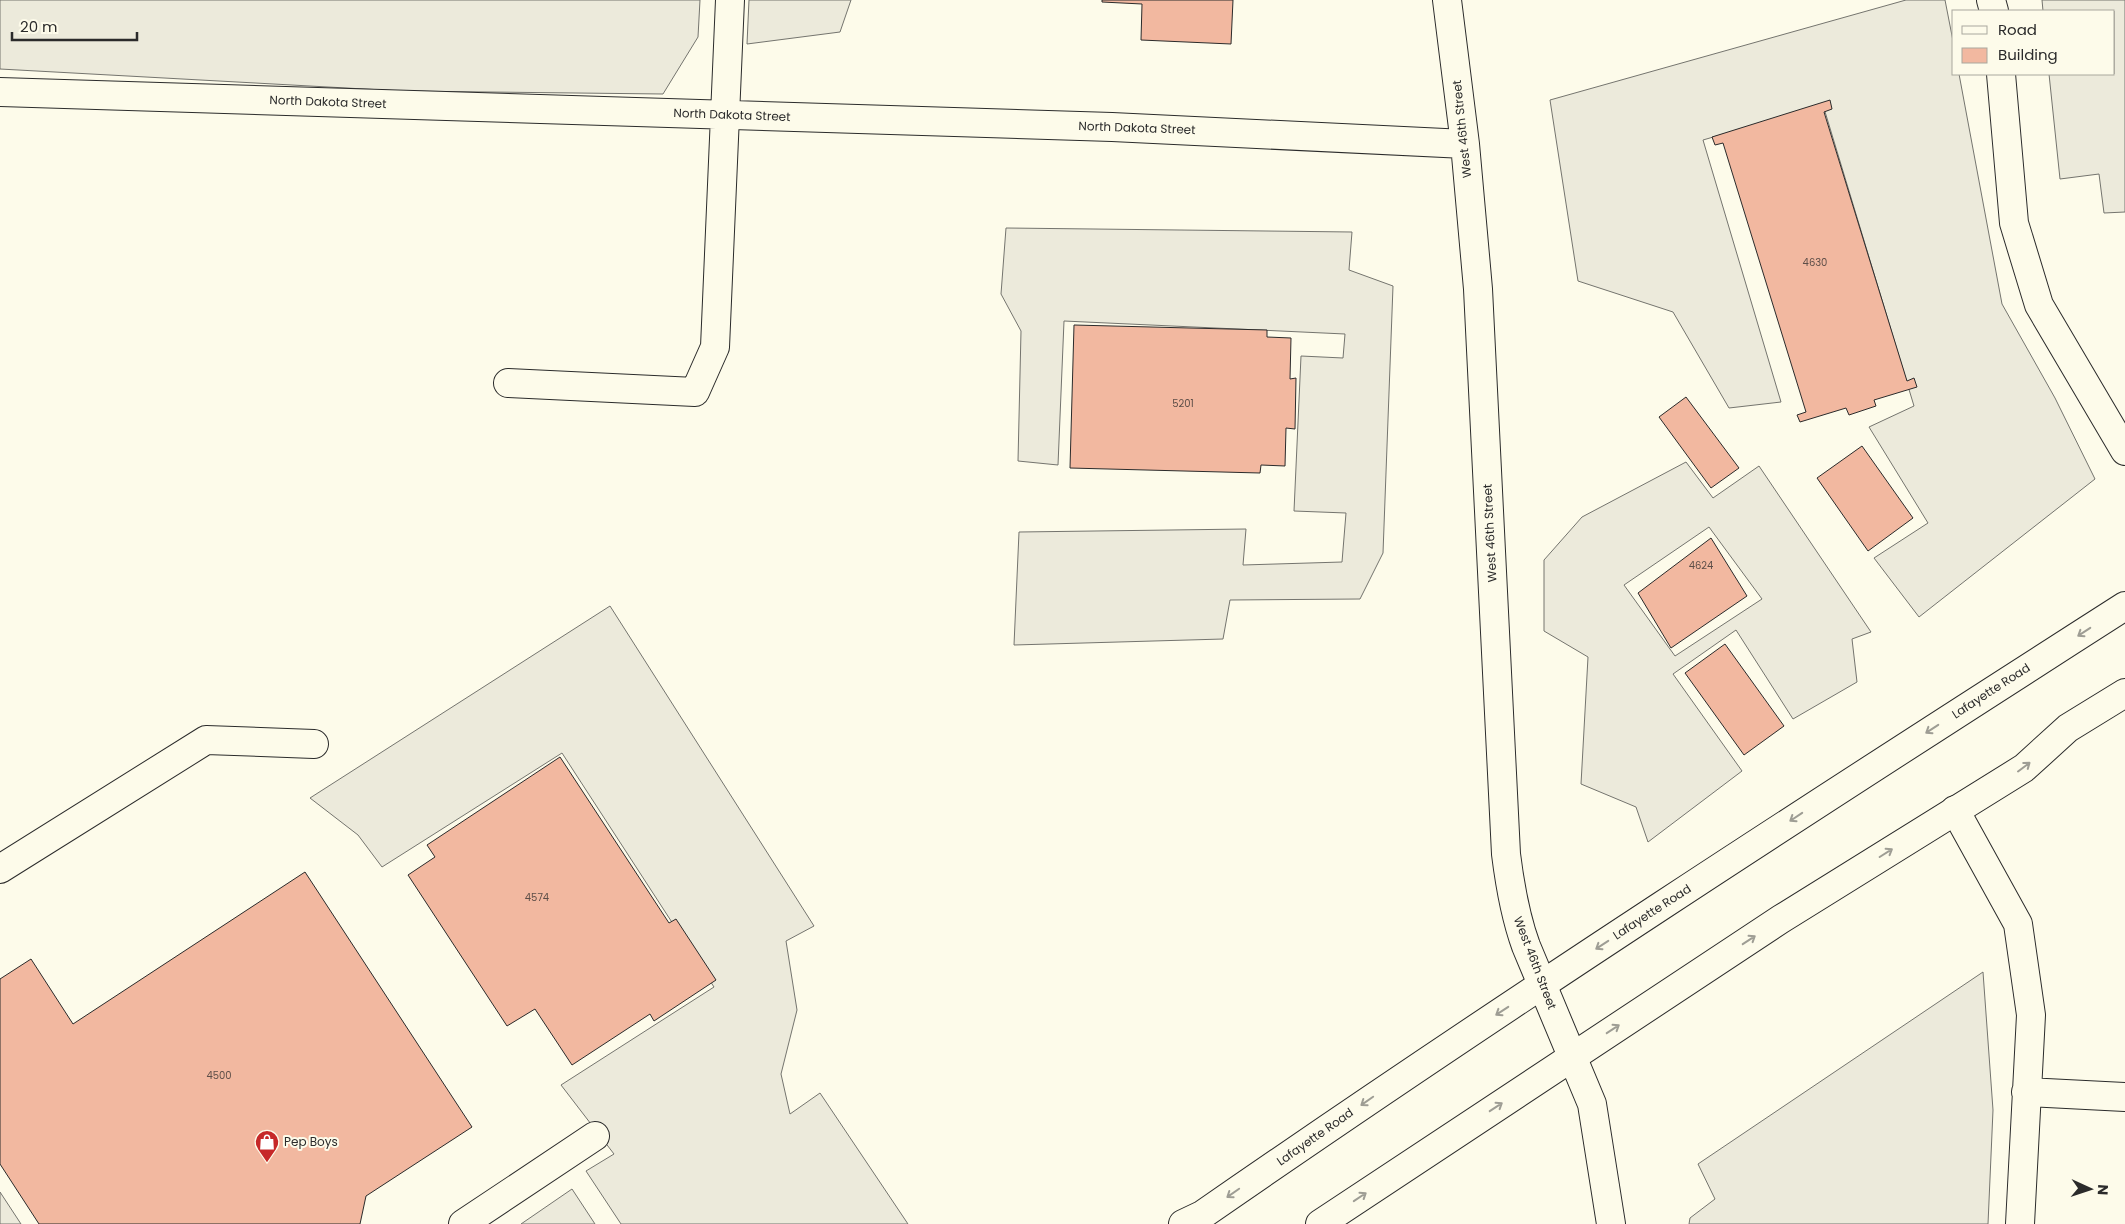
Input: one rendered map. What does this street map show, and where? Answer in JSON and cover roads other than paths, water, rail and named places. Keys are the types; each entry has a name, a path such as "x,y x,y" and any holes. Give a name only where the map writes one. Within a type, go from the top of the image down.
{"street":[{"path":"508,383 695,392 715,347 730,0"},
{"name":"West 46th Street","path":"1447,0 1465,144 1478,289 1506,854 1510,889 1517,920 1526,946 1592,1104 1611,1224"},
{"path":"2001,75 2014,223 2039,305 2125,451"},
{"name":"North Dakota Street","path":"0,92 1112,126 1465,144"},
{"name":"Lafayette Road","path":"1183,1224 1202,1215 1392,1083 1840,788 2125,606"},
{"path":"1320,1224 1780,918 2024,768 2068,728 2125,693"},
{"path":"0,869 206,740 314,744"},
{"path":"1955,810 2018,924 2030,1015 2020,1224"},
{"path":"2026,1092 2125,1097"},
{"path":"463,1224 595,1136"}],"place":[{"name":"Pep Boys","path":"267,1163"}]}
